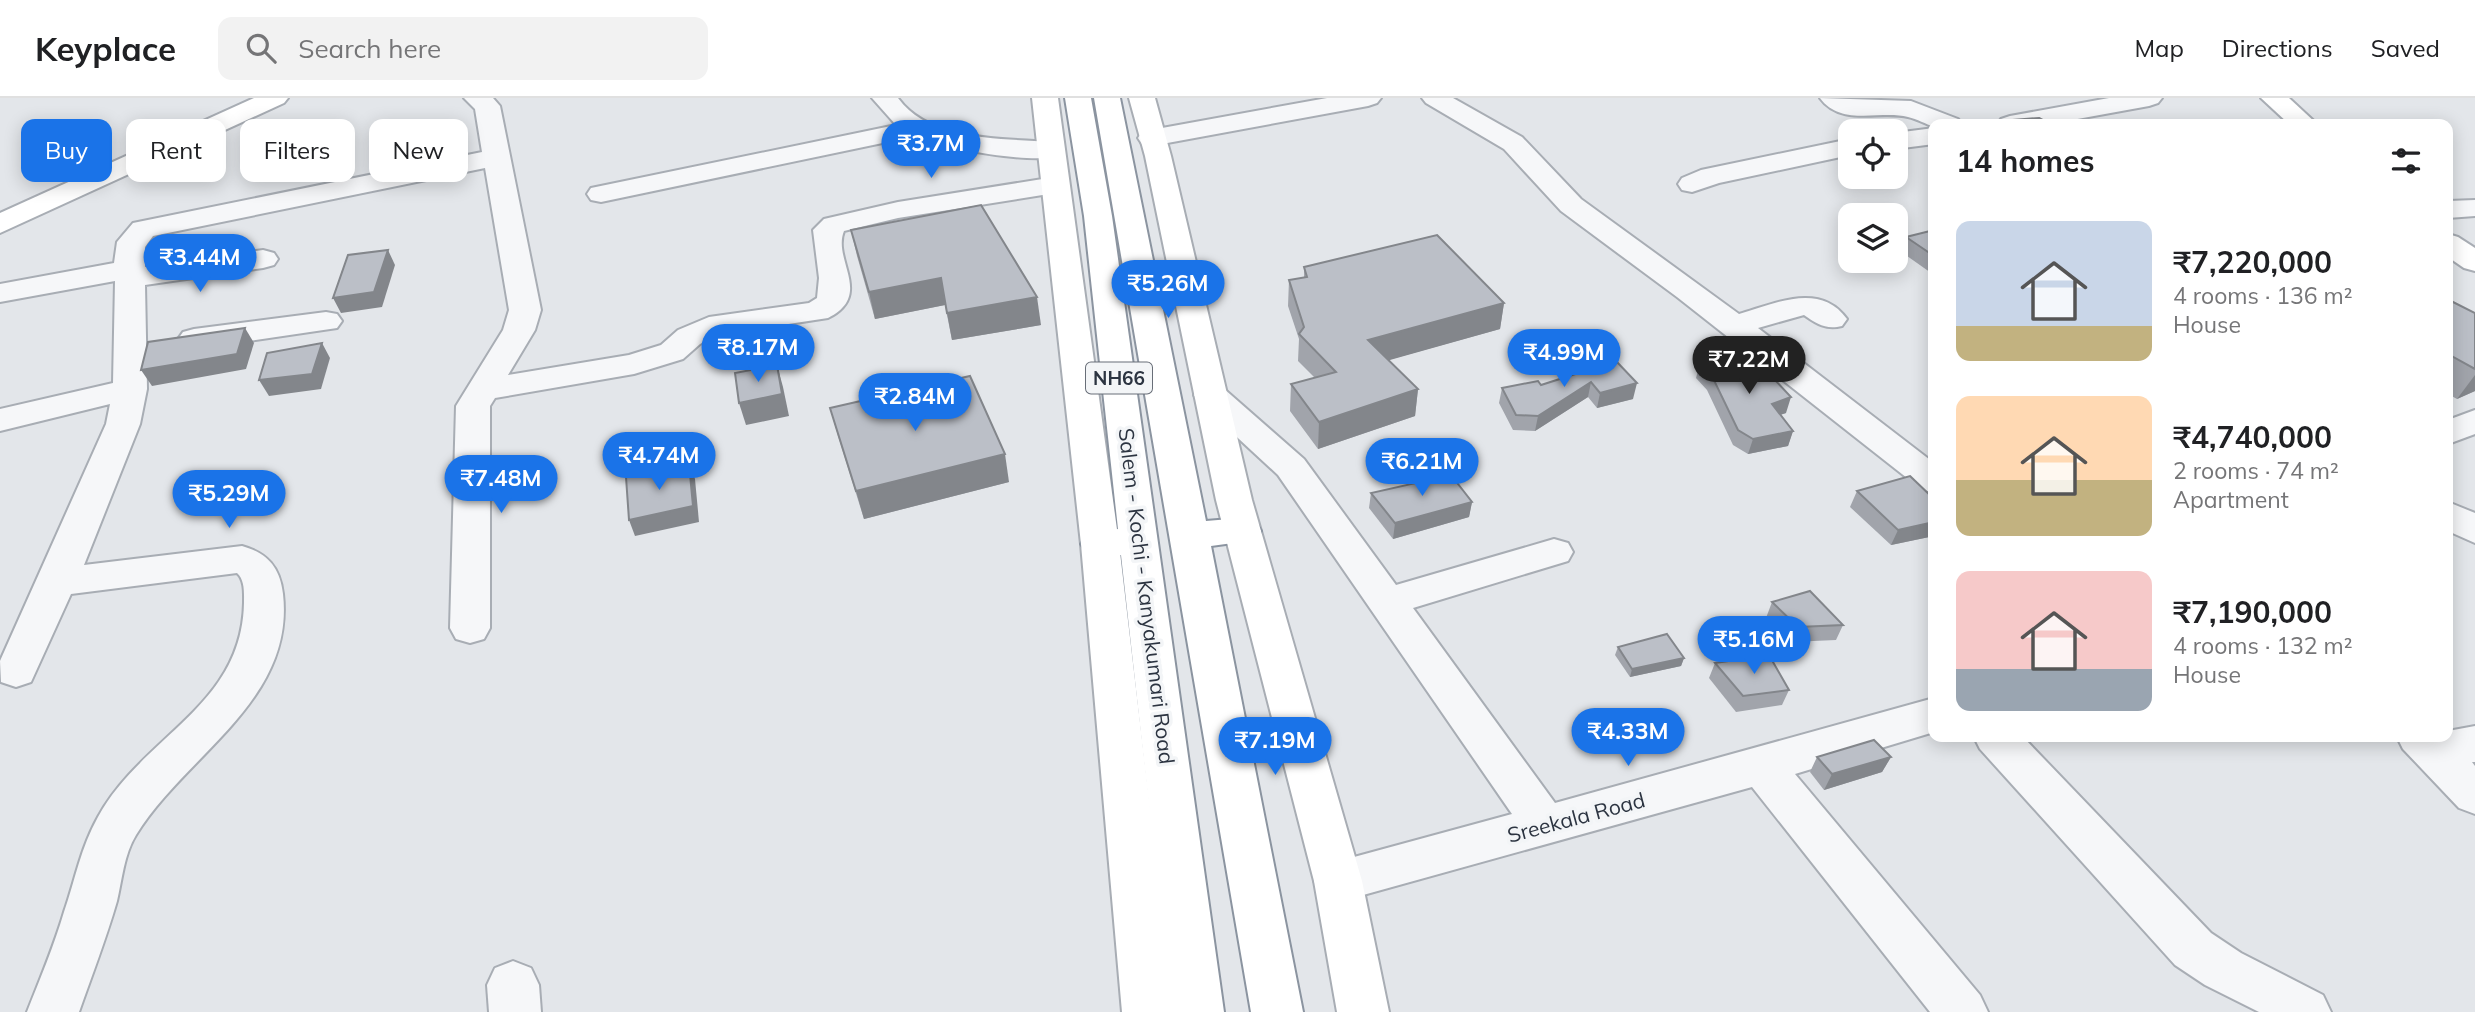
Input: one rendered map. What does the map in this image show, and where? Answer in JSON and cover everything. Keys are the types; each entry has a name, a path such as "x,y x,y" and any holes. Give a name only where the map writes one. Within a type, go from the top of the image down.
{"main road":[{"path":"0,224 275,98"},
{"name":"Salem - Kochi - Kanyakumari Road","path":"1045,98 1074,353 1120,542 1198,1012"},
{"name":"Salem - Kochi - Kanyakumari Road","path":"1078,98 1098,216 1120,542"},
{"name":"Salem - Kochi - Kanyakumari Road","path":"1107,98 1131,214 1277,1012"},
{"path":"1142,98 1158,156 1242,531 1338,881 1363,1012"},
{"path":"2274,98 2298,119"},
{"path":"2453,247 2475,262"},
{"path":"1189,535 1242,531"},
{"path":"1120,542 1148,1012"}],"street":[{"path":"470,628 474,406 480,390 519,331 525,310 487,106 477,98"},
{"path":"885,98 910,125 952,140 1051,150"},
{"path":"1151,138 1368,98"},
{"path":"1435,98 1513,143 1571,205 1735,325 1928,476"},
{"path":"1833,98 1850,108 1911,109 1936,119"},
{"path":"2037,119 2149,98"},
{"path":"601,194 706,169 742,166 919,128"},
{"path":"1908,139 1928,137"},
{"path":"1692,184 1711,176 1838,150"},
{"path":"16,671 57,582 122,424 130,389 151,346 130,274 128,253 134,236 143,229 498,156"},
{"path":"480,390 634,365 672,352 689,337 709,327 817,311 831,303 836,290 827,247 827,230 834,225 898,210 1055,185"},
{"path":"2453,210 2475,208"},
{"path":"0,293 130,274 263,259"},
{"path":"1735,325 1804,305 1813,307 1831,319"},
{"path":"151,346 326,321"},
{"path":"0,420 130,389"},
{"path":"1211,395 1291,467 1545,825"},
{"path":"2453,431 2475,421"},
{"path":"2453,517 2475,530"},
{"path":"1387,602 1554,552"},
{"path":"53,1012 90,911 102,861 118,823 141,794 201,733 237,688 256,654 264,631 266,606 261,573 253,564 242,559 57,582"},
{"name":"Sreekala Road","path":"1338,881 1762,766 1928,717"},
{"path":"2001,742 2193,949 2223,969 2274,993 2305,1012"},
{"path":"2443,744 2475,795"},
{"path":"1762,766 1962,1012"}],"building":[{"path":"981,205 1037,297 947,313 941,278 869,292 851,230"},
{"path":"1928,232 1928,252 1908,238 1908,236"},
{"path":"1437,235 1504,303 1368,340 1418,389 1319,422 1291,384 1336,372 1299,334 1304,327 1289,280 1307,277 1304,267"},
{"path":"388,250 374,292 333,298 348,255"},
{"path":"2453,302 2475,313 2475,369 2453,357"},
{"path":"245,328 237,354 141,370 148,342"},
{"path":"322,343 312,374 259,380 267,353"},
{"path":"1739,355 1774,379 1791,397 1772,404 1793,431 1753,439 1738,430 1711,374 1700,363"},
{"path":"1616,361 1637,383 1600,393 1591,382 1538,416 1516,415 1502,388 1538,381 1541,385"},
{"path":"777,365 782,394 739,403 735,373"},
{"path":"970,376 1005,454 856,491 830,408"},
{"path":"689,464 693,506 629,520 626,477"},
{"path":"1451,475 1472,502 1395,523 1371,493"},
{"path":"1910,476 1928,493 1928,523 1898,530 1857,491"},
{"path":"1810,591 1843,625 1798,627 1772,602"},
{"path":"1667,634 1684,658 1632,669 1618,647"},
{"path":"1769,655 1789,690 1743,696 1715,663"},
{"path":"1874,740 1891,757 1832,774 1817,757"}]}
